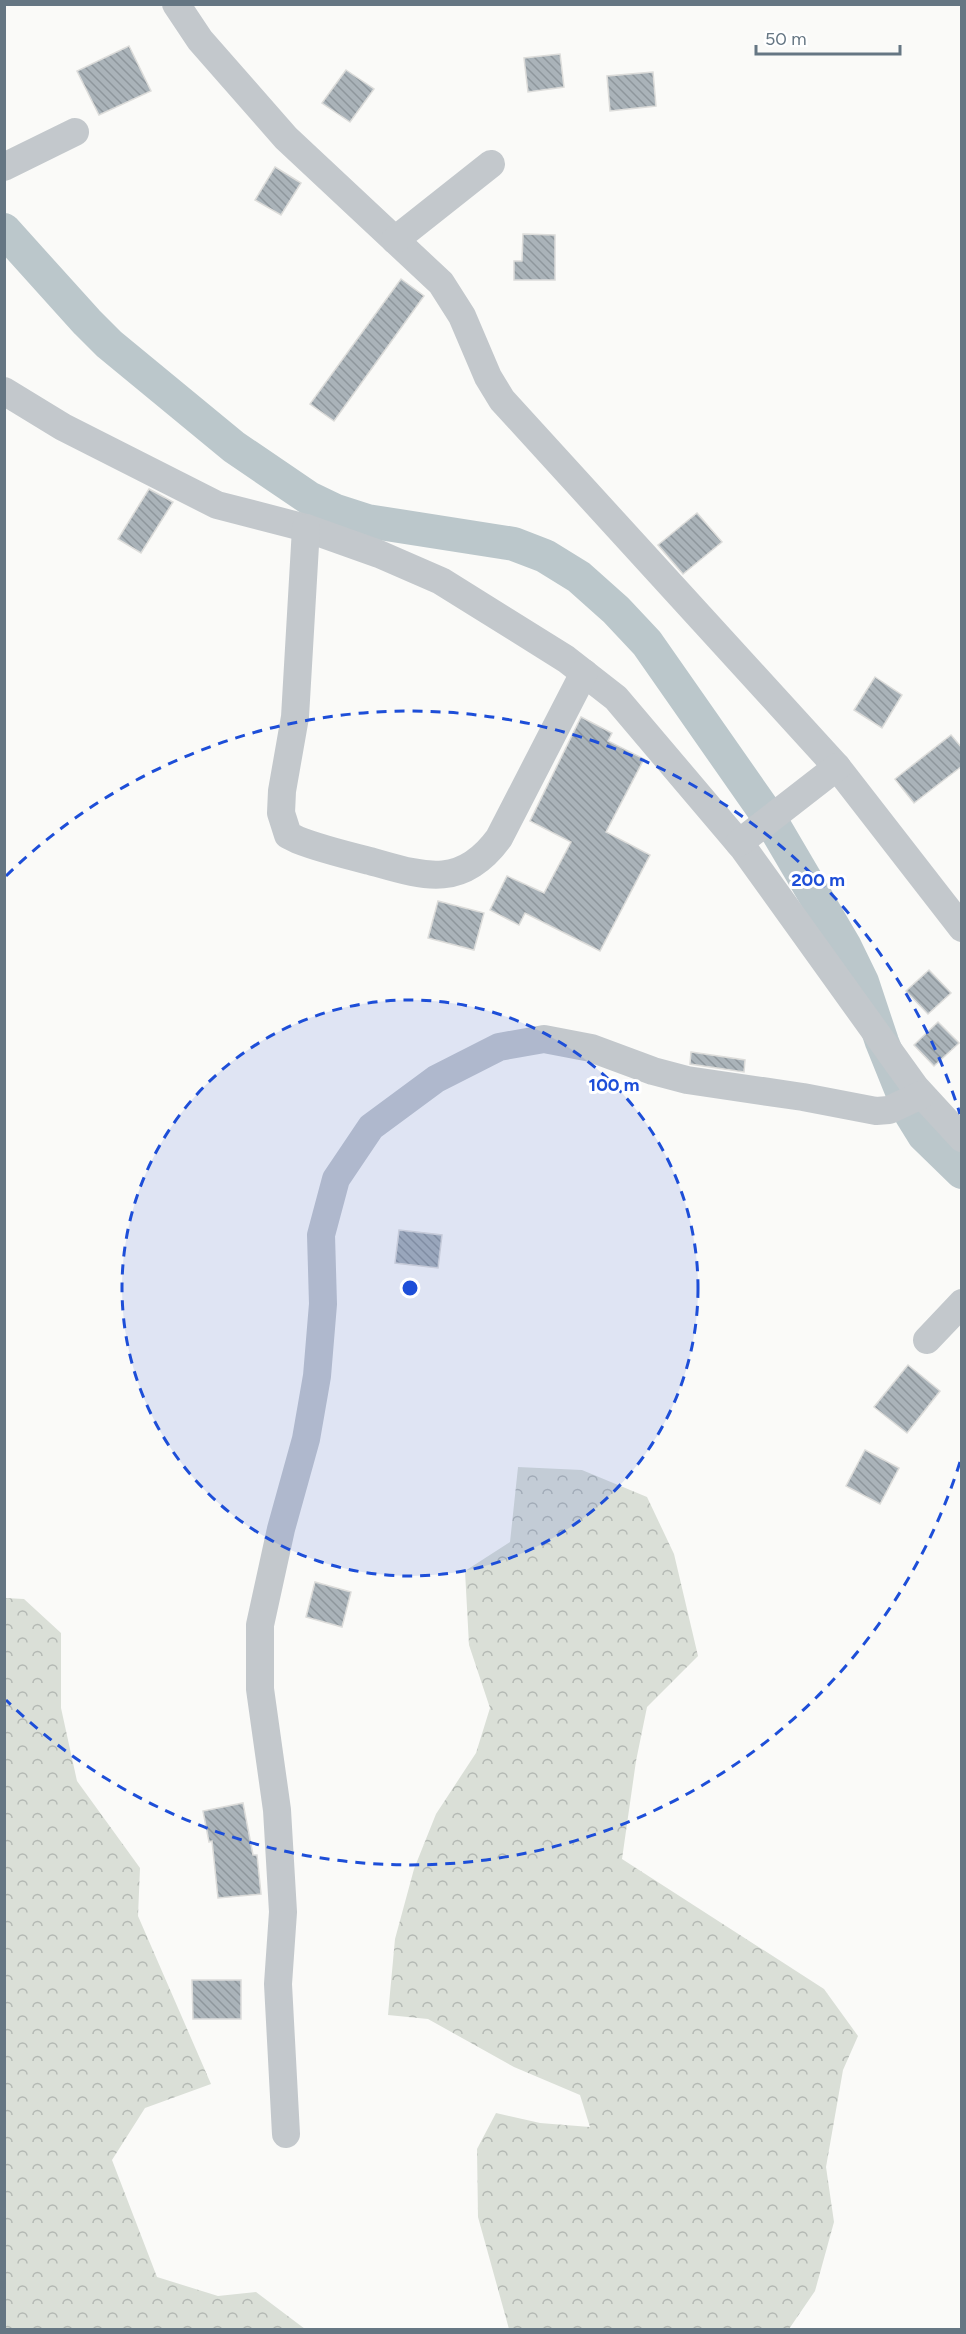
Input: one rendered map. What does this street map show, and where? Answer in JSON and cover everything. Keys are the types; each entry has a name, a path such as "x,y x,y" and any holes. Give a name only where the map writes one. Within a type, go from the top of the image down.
{"street":[{"path":"176,4 200,40 286,138 441,284 462,316 488,377 502,400 837,767 962,928"},
{"path":"4,167 75,132"},
{"path":"395,240 491,164"},
{"path":"4,391 63,427 217,505 306,528 379,554 441,581 566,659 584,673 616,698 739,843 921,1095 962,1138"},
{"path":"306,528 295,717 282,791 281,813 288,835 298,840 418,875 444,874 465,869 479,861 499,837 584,673"},
{"path":"739,843 837,767"},
{"path":"286,2134 278,1984 283,1912 277,1810 260,1689 260,1625 281,1529 306,1439 317,1376 323,1304 321,1235 336,1179 371,1128 435,1079 499,1047 544,1038 591,1048 653,1071 687,1080 803,1097 876,1111 889,1110 921,1095"},
{"path":"927,1340 962,1303"}],"green space":[{"path":"518,1467 582,1470 647,1497 674,1554 698,1656 647,1707 636,1761 622,1859 824,1989 858,2036 843,2070 826,2167 834,2222 815,2291 789,2329 509,2329 478,2217 477,2149 496,2113 540,2123 590,2127 580,2095 514,2067 428,2019 388,2015 395,1939 414,1869 436,1814 476,1753 490,1708 469,1645 465,1571 510,1542"},
{"path":"5,1598 24,1599 61,1633 61,1708 77,1781 140,1868 138,1916 211,2084 145,2108 112,2160 157,2277 218,2296 256,2292 305,2329 5,2329"}],"building":[{"path":"129,46 151,91 99,115 77,71"},
{"path":"560,54 564,87 528,92 524,58"},
{"path":"346,70 374,89 350,122 322,103"},
{"path":"653,72 656,106 610,111 607,76"},
{"path":"275,167 301,183 281,215 255,200"},
{"path":"523,234 555,235 555,280 514,280 514,261 522,261"},
{"path":"401,279 424,296 334,421 310,404"},
{"path":"149,489 173,502 141,553 118,539"},
{"path":"697,513 722,542 683,574 658,545"},
{"path":"875,677 902,695 882,728 854,710"},
{"path":"581,717 612,733 608,741 644,759 606,832 650,855 600,951 525,913 519,925 490,910 507,876 544,893 571,842 530,821"},
{"path":"951,735 962,748 962,766 914,803 895,779"},
{"path":"438,901 484,913 474,950 428,938"},
{"path":"929,970 951,993 928,1014 906,991"},
{"path":"938,1022 959,1043 934,1066 914,1045"},
{"path":"691,1052 745,1060 744,1072 690,1064"},
{"path":"399,1230 442,1235 438,1268 395,1263"},
{"path":"908,1365 940,1391 907,1433 874,1407"},
{"path":"865,1450 899,1468 880,1504 846,1486"},
{"path":"315,1582 351,1592 342,1627 306,1617"},
{"path":"243,1803 253,1855 257,1855 261,1894 218,1898 212,1841 209,1842 203,1811"},
{"path":"192,1980 241,1980 241,2019 193,2019"}],"waterway":[{"path":"4,230 109,344 234,447 309,498 336,511 367,521 514,544 545,556 579,577 616,610 647,643 770,819 844,945 862,982 882,1042 911,1114 924,1135 962,1172"}]}
